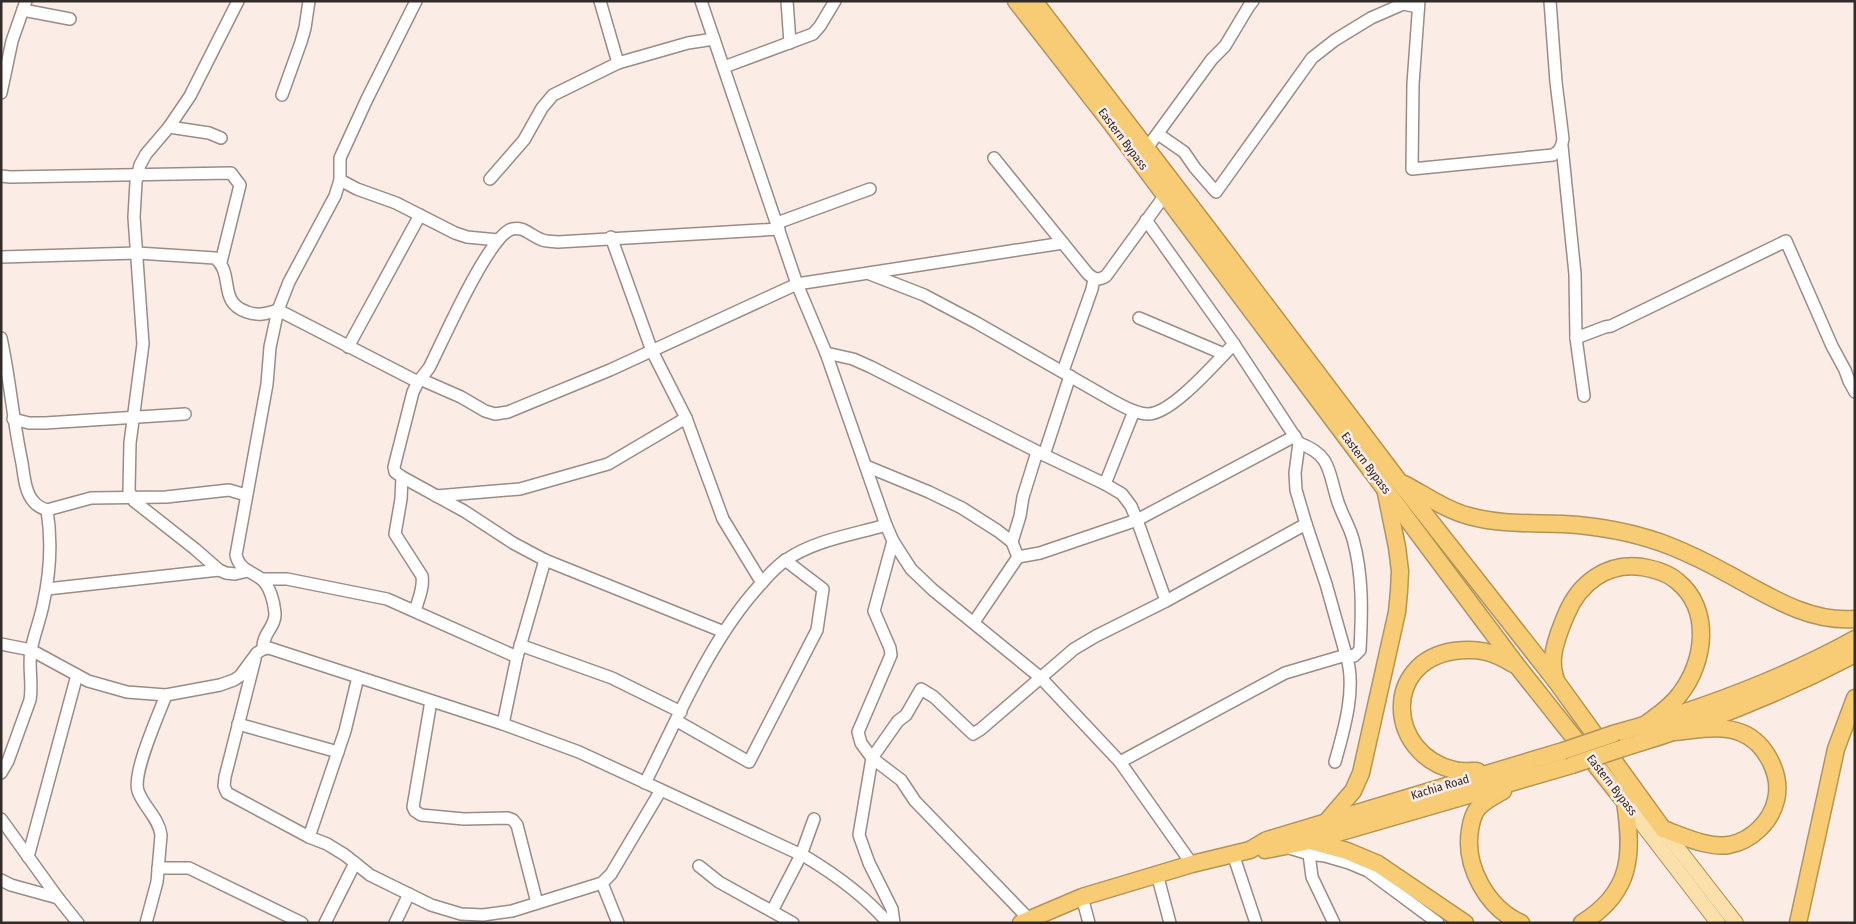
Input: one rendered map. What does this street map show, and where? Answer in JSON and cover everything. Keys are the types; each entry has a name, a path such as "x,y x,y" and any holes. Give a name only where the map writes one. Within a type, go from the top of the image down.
{"highway":[{"name":"Eastern Bypass","path":"1016,1 1165,195 1391,483 1556,681 1662,829"},
{"name":"Eastern Bypass","path":"1034,1 1147,148 1391,483 1518,667 1625,802"},
{"path":"1327,822 1353,791 1361,773 1368,750 1397,612 1400,571 1393,526 1391,483 1467,516 1508,523 1579,525 1635,536 1669,546 1706,562 1794,608 1824,618 1855,619"},
{"path":"1556,681 1553,666 1554,653 1570,605 1580,590 1594,577 1607,570 1623,566 1652,568 1666,574 1677,580 1696,606 1702,637 1700,653 1689,681 1680,695 1669,707 1646,724"},
{"name":"Kachia Road","path":"1025,921 1082,897 1192,864 1250,850 1266,840 1646,724 1765,682 1824,656 1855,639"},
{"path":"1492,771 1456,771 1440,765 1422,754 1412,743 1405,728 1402,696 1410,679 1421,665 1432,658 1448,652 1480,650 1497,654 1518,667"},
{"path":"1310,848 1674,732 1788,687 1855,654"},
{"path":"1798,923 1836,749 1855,698"},
{"path":"1662,829 1705,843 1728,845 1742,841 1761,827 1770,816 1776,800 1777,784 1769,758 1763,748 1753,739 1743,733 1729,729 1714,728 1674,732"},
{"path":"1521,923 1503,911 1489,898 1480,884 1469,850 1469,837 1471,822 1477,809 1489,798 1537,775"},
{"path":"1582,923 1605,906 1617,892 1623,880 1628,862 1628,827 1625,802"},
{"path":"1250,850 1267,850 1285,846 1348,850 1378,864 1465,923"}],"main road":[{"name":"Eastern Bypass","path":"1625,802 1718,923"},
{"name":"Eastern Bypass","path":"1662,829 1736,923"}],"street":[{"path":"238,1 190,96 169,128 146,154 136,182 134,217 142,344 130,443 129,491 134,500 219,570 235,574 248,571"},
{"path":"282,95 305,28 309,1"},
{"path":"416,1 340,158 340,180 335,196 289,282 278,310 270,346 267,384 246,494 236,555 237,562 262,579 287,579 387,599 517,657"},
{"path":"600,1 618,63"},
{"path":"700,1 797,284 826,353 893,541 911,569 933,590 1041,678 1120,762 1192,864"},
{"path":"787,1 790,43"},
{"path":"724,67 813,34 835,1"},
{"path":"1147,148 1212,59 1225,46 1253,1"},
{"path":"1550,1 1562,146 1576,274 1576,338 1584,396"},
{"path":"1158,134 1184,152 1194,168 1216,192 1312,58 1335,40 1371,18 1403,4 1419,4 1412,84 1412,169 1553,155 1562,146"},
{"path":"1,93 12,41 24,6 70,19"},
{"path":"490,179 524,140 542,108 553,95 618,63 688,43 714,39"},
{"path":"169,128 209,133 221,138"},
{"path":"994,158 1094,279 1101,279 1106,276 1165,195"},
{"path":"1,176 231,173 240,185 221,262 231,301 236,307 255,315 264,315 278,310 348,347 495,414 508,412 652,351 797,284 1063,243"},
{"path":"340,180 357,189 396,203 455,233 467,237 498,240"},
{"path":"724,632 545,560 395,472 394,467 413,392 419,380 429,368 477,272 504,232 514,228 525,230 546,241 778,226 870,189"},
{"path":"348,347 420,215"},
{"path":"1120,762 1285,673 1346,656 1354,656 1360,650 1361,575 1352,538 1338,501 1326,460 1312,448 1297,439 1234,344 1146,220"},
{"path":"611,238 652,351 686,418 723,519 762,583"},
{"path":"1576,338 1612,326 1786,241 1832,346 1855,392"},
{"path":"1,257 137,253 208,256 221,262"},
{"path":"868,274 924,295 978,322 1134,411 1147,414 1158,413 1171,405 1234,344"},
{"path":"1012,542 1020,516 1023,497 1067,374 1094,279"},
{"path":"1139,318 1224,354"},
{"path":"1,338 7,368 6,394 27,490 33,502 40,508 47,510 91,498 166,497 229,490 246,494"},
{"path":"826,353 872,367 1122,494 1131,506 1137,520 1166,601"},
{"path":"1105,484 1134,411"},
{"path":"13,419 29,423 45,423 185,414"},
{"path":"436,496 520,489 608,464 686,418"},
{"path":"974,622 1018,557 1040,553 1137,520 1297,439"},
{"path":"1297,439 1296,490 1350,668 1350,690 1343,736 1336,762"},
{"path":"866,466 962,508 1012,542 1018,557"},
{"path":"402,477 401,499 395,534 422,576 423,581 415,611"},
{"path":"1,773 8,761 30,700 31,650 47,589 51,533 47,510"},
{"path":"894,923 892,909 869,863 859,835 872,758 898,721 906,715 921,689 934,697 973,734 1074,648 1166,601 1306,524"},
{"path":"645,783 724,632 762,583 785,560 812,546 886,525"},
{"path":"893,541 874,611 890,648 891,655 858,732 862,743 872,758 901,780 915,800 1025,921"},
{"path":"502,724 520,645 545,560"},
{"path":"520,645 612,678 679,717 749,762 817,630 820,616 823,589 785,560"},
{"path":"47,589 219,570"},
{"path":"262,579 272,599 275,615 274,623 264,637 246,693 224,786 227,793 309,837 327,844 345,855 370,875 431,904 461,914 483,915 512,910 602,883 611,874 660,790"},
{"path":"1,644 31,650 88,681 127,692 166,695 220,686 240,676 260,651 269,648 502,724 579,752 800,855 829,871 855,891 888,923"},
{"path":"28,857 77,675"},
{"path":"309,837 338,752 358,677"},
{"path":"220,686 246,693"},
{"path":"146,923 157,882 160,828 141,798 137,788 140,765 166,695"},
{"path":"431,701 413,807 415,811 421,815 447,818 508,818 513,820 517,824 537,902"},
{"path":"238,724 338,752"},
{"path":"1,819 78,923"},
{"path":"772,911 800,855 814,819"},
{"path":"1334,923 1312,877 1310,848 1368,870 1438,923"},
{"path":"1233,854 1256,923"},
{"path":"324,923 355,863"},
{"path":"699,866 718,882 794,923"},
{"path":"158,868 188,868 302,923"},
{"path":"1157,874 1170,923"},
{"path":"1,880 11,885 58,898"},
{"path":"602,883 618,923"},
{"path":"395,923 409,894"},
{"path":"1082,897 1089,923"}]}
